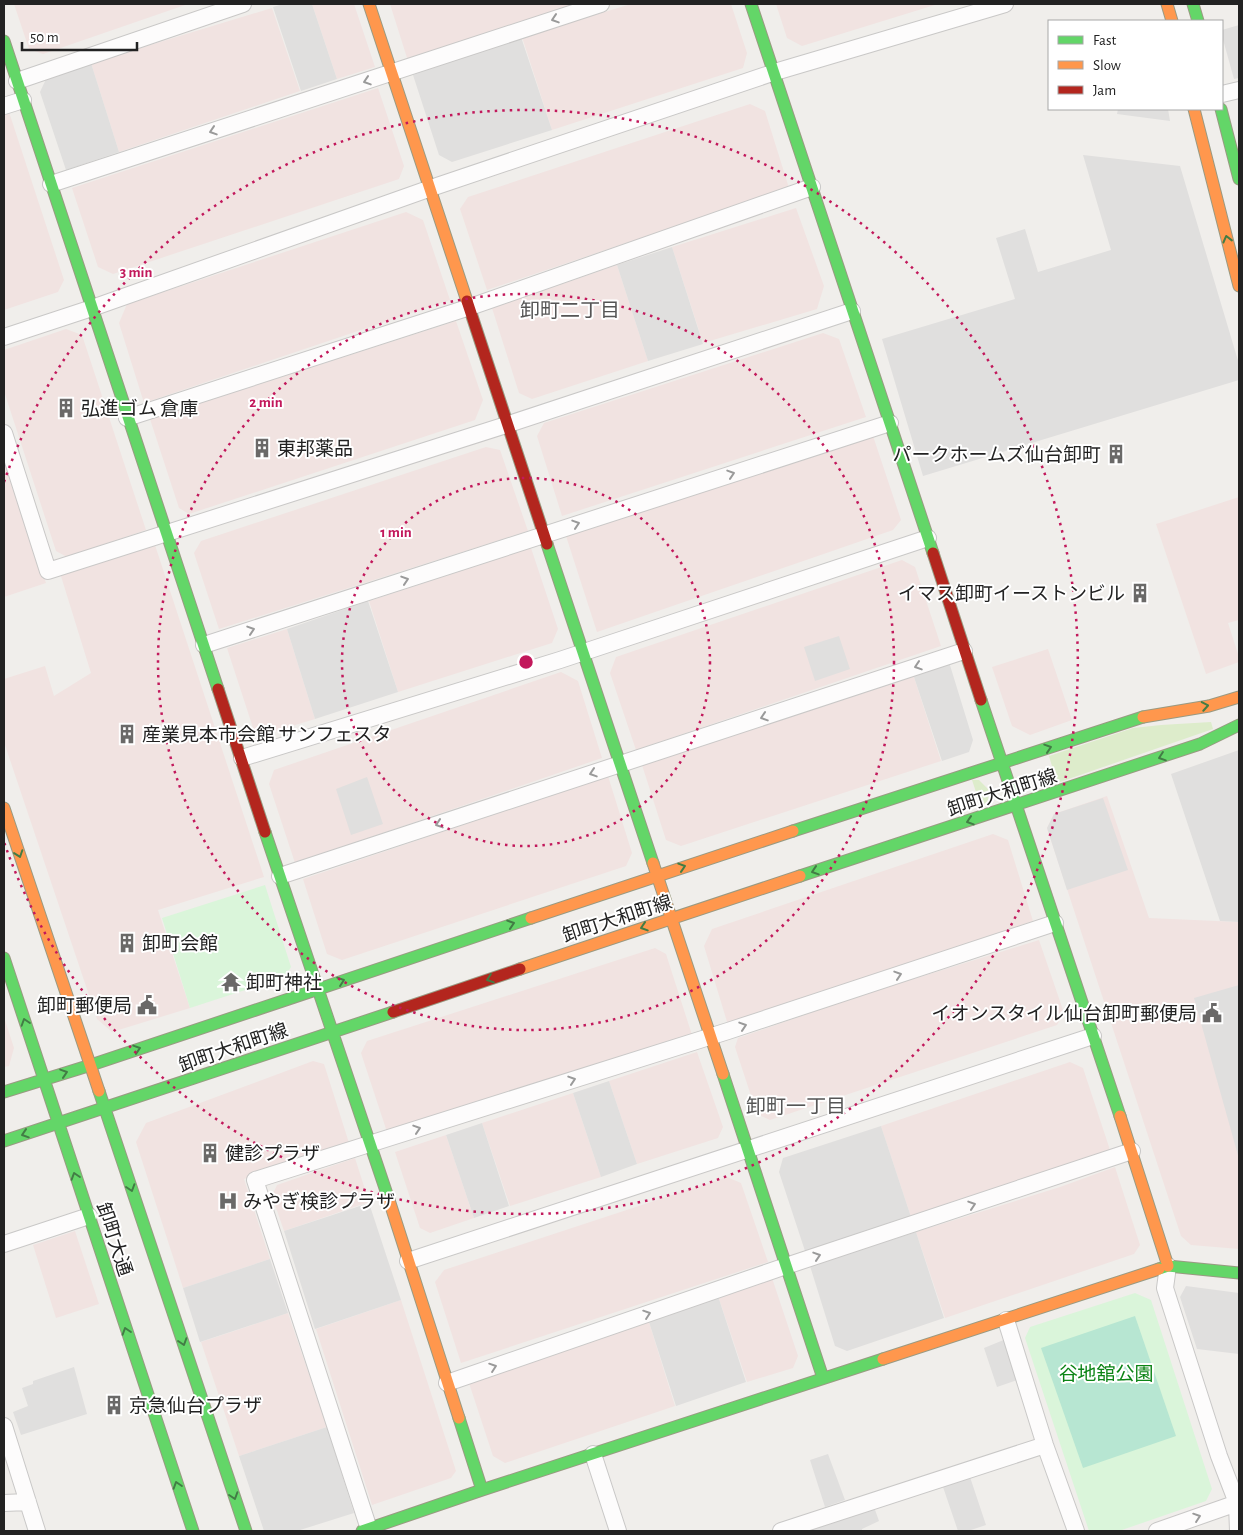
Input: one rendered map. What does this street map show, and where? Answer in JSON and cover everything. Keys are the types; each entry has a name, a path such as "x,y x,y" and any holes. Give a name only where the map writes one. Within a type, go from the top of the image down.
{"street":[{"path":"17,81 243,4"},
{"path":"370,4 823,1378"},
{"path":"51,184 601,4"},
{"path":"751,4 964,650 1132,1151 1168,1266 1165,1288 1219,1456 1237,1503 1238,1531"},
{"path":"4,337 92,308 431,188 775,72 1005,4"},
{"path":"1167,4 1172,20"},
{"path":"1193,4 1198,20"},
{"path":"4,41 317,989 370,1143 482,1490"},
{"path":"1223,94 1239,90"},
{"path":"4,106 23,100"},
{"path":"1194,110 1239,286"},
{"path":"1220,110 1239,179"},
{"path":"128,418 470,307 812,187"},
{"path":"4,433 48,571 509,424 852,311"},
{"path":"204,645 890,423"},
{"path":"242,758 583,652 928,538"},
{"path":"280,876 964,650"},
{"name":"卸町大和町線","path":"4,1092 91,1065 657,876 1149,715 1209,706 1239,696"},
{"name":"卸町大和町線","path":"4,1141 671,918 1016,806 1200,744 1239,725"},
{"path":"4,808 246,1531"},
{"path":"1055,923 710,1036 255,1180 365,1530 1168,1266 1239,1273"},
{"name":"卸町大通","path":"4,958 193,1531"},
{"path":"408,1261 1093,1036"},
{"path":"448,1383 786,1266 1132,1151"},
{"path":"4,1244 88,1216"},
{"path":"1006,1320 1045,1445 1076,1531"},
{"path":"4,1426 38,1531"},
{"path":"782,1531 1045,1445"},
{"path":"593,1454 618,1531"},
{"path":"4,1503 28,1502"},
{"path":"1157,1531 1237,1503"}],"shaded area":[{"path":"14,4 188,4 43,54 29,49"},
{"path":"283,4 312,4 337,79 301,91 273,7"},
{"path":"312,4 354,4 375,67 337,79"},
{"path":"390,4 578,4 408,61"},
{"path":"631,4 731,4 747,53 743,68 552,130 522,37"},
{"path":"776,4 938,4 802,46 787,38"},
{"path":"272,8 300,91 119,152 91,63"},
{"path":"1239,25 1239,78 1234,79 1223,40 1223,30"},
{"path":"521,37 552,130 452,162 439,155 413,75"},
{"path":"91,63 119,152 66,170 40,92 47,77"},
{"path":"378,88 404,166 399,179 113,274 98,267 72,188"},
{"path":"750,104 765,111 789,188 487,290 460,209 468,197"},
{"path":"1118,110 1168,110 1170,121 1117,114"},
{"path":"9,112 64,280 58,292 4,310 4,114"},
{"path":"1083,155 1180,166 1239,364 1239,380 923,476 882,339 1015,299 996,238 1025,229 1038,272 1111,250"},
{"path":"796,208 824,286 817,309 703,343 672,247"},
{"path":"406,212 423,220 450,300 144,403 119,323 127,304"},
{"path":"672,247 703,344 648,361 617,265"},
{"path":"617,265 648,361 532,399 519,393 492,308"},
{"path":"456,321 483,400 475,420 189,514 179,508 150,419"},
{"path":"66,329 82,335 146,530 67,557 56,551 4,391 4,350"},
{"path":"823,333 839,339 866,417 562,516 537,436 544,423"},
{"path":"873,436 901,520 893,530 597,632 566,536"},
{"path":"486,447 500,450 528,531 219,629 194,553 201,541"},
{"path":"4,454 46,583 4,597"},
{"path":"1239,497 1239,620 1228,623 1239,662 1206,674 1156,524"},
{"path":"154,542 264,877 158,910 190,1008 112,1032 97,1019 4,742 4,679 45,666 54,696 91,673 60,573"},
{"path":"531,548 558,629 552,643 398,692 369,601"},
{"path":"902,560 915,567 941,646 636,750 610,673 616,657"},
{"path":"368,601 398,692 315,719 287,629"},
{"path":"287,629 315,719 256,737 227,648"},
{"path":"839,636 850,669 815,681 804,647"},
{"path":"1048,649 1072,720 1030,735 1012,726 992,667"},
{"path":"949,662 973,740 969,752 942,761 913,674"},
{"path":"561,672 578,681 602,758 295,863 269,784 274,770"},
{"path":"913,674 941,761 681,846 666,840 642,765"},
{"path":"1239,750 1239,922 1220,921 1171,774"},
{"path":"608,776 632,853 626,866 342,960 327,954 303,879"},
{"path":"367,777 383,824 351,835 336,789"},
{"path":"1107,796 1149,918 1239,922 1239,1249 1191,1245 1181,1236 1047,828 1054,814"},
{"path":"1103,798 1128,870 1067,890 1047,828 1054,814"},
{"path":"993,834 1008,840 1033,921 728,1025 704,946 712,929"},
{"path":"1039,940 1064,1013 1057,1025 770,1120 757,1114 735,1047 738,1038 859,996"},
{"path":"655,948 666,954 692,1035 387,1132 361,1053 367,1041"},
{"path":"1239,985 1239,1159 1194,998"},
{"path":"4,1017 14,1048 9,1066 4,1067"},
{"path":"697,1052 723,1127 718,1138 637,1164 609,1081"},
{"path":"313,1061 324,1064 349,1143 244,1179 270,1259 183,1288 136,1142 146,1123"},
{"path":"1070,1062 1083,1068 1110,1150 911,1217 881,1126"},
{"path":"609,1081 637,1164 601,1177 573,1093"},
{"path":"573,1093 601,1177 510,1206 482,1123"},
{"path":"482,1123 509,1206 474,1218 446,1135"},
{"path":"881,1126 911,1217 805,1251 779,1172 783,1158"},
{"path":"446,1135 474,1218 430,1233 420,1228 395,1152"},
{"path":"355,1158 369,1202 284,1231 272,1196 277,1185"},
{"path":"1115,1167 1140,1245 1134,1254 945,1318 916,1232 1060,1187"},
{"path":"727,1177 741,1183 768,1262 461,1363 435,1282 444,1270"},
{"path":"369,1203 401,1300 315,1329 284,1231"},
{"path":"75,1231 99,1304 56,1318 33,1245"},
{"path":"916,1232 944,1318 847,1351 835,1346 810,1266"},
{"path":"270,1259 288,1313 200,1342 183,1288"},
{"path":"772,1278 798,1356 793,1368 747,1382 718,1296"},
{"path":"1186,1286 1239,1293 1239,1354 1197,1349 1180,1297"},
{"path":"718,1296 746,1382 676,1406 648,1319"},
{"path":"401,1300 456,1471 451,1478 372,1505 316,1329"},
{"path":"288,1313 327,1427 239,1456 201,1342"},
{"path":"648,1319 675,1406 505,1463 493,1456 468,1380"},
{"path":"1006,1339 1020,1379 997,1387 984,1348"},
{"path":"74,1367 87,1414 21,1435 13,1412 28,1406 22,1388 33,1384 33,1381"},
{"path":"327,1427 354,1513 297,1531 264,1531 239,1456"},
{"path":"828,1454 845,1500 825,1507 810,1460"},
{"path":"970,1477 986,1525 968,1531 958,1531 943,1487"},
{"path":"874,1507 879,1521 862,1529 862,1531 802,1531"}],"green space":[{"path":"1211,722 1213,729 1057,783 1049,756 1133,728"},
{"path":"972,780 979,780 989,790 988,802 981,807"},
{"path":"265,885 291,967 285,977 190,1008 162,918"},
{"name":"谷地舘公園","path":"1135,1293 1151,1300 1212,1489 1206,1501 1119,1531 1089,1531 1025,1338 1030,1327"},
{"path":"1135,1316 1176,1436 1083,1468 1041,1348"}],"traffic: fast":[{"path":"751,4 933,553"},
{"path":"1193,4 1198,20"},
{"path":"4,41 218,689"},
{"path":"1221,110 1239,179"},
{"path":"547,544 653,863"},
{"path":"981,700 1120,1116"},
{"path":"793,831 1143,717"},
{"path":"800,876 1200,744 1239,725"},
{"path":"265,832 389,1200"},
{"path":"4,1092 91,1065 531,918"},
{"path":"4,958 193,1531"},
{"path":"4,1141 393,1012"},
{"path":"723,1074 823,1378"},
{"path":"99,1091 246,1531"},
{"path":"1159,1269 1168,1266 1239,1273"},
{"path":"362,1531 883,1359"},
{"path":"459,1418 482,1490"}],"traffic: slow":[{"path":"369,4 467,301"},
{"path":"1167,4 1172,20"},
{"path":"1194,110 1239,286"},
{"path":"1143,717 1209,706 1239,697"},
{"path":"4,808 99,1091"},
{"path":"531,918 793,831"},
{"path":"653,863 723,1074"},
{"path":"520,969 800,876"},
{"path":"1120,1116 1168,1266"},
{"path":"389,1200 459,1418"},
{"path":"883,1359 1159,1269"}],"traffic: jam":[{"path":"467,301 547,544"},
{"path":"933,553 981,700"},
{"path":"218,689 265,832"},
{"path":"393,1012 520,969"}],"place":[{"name":"弘進ゴム 倉庫","path":"66,408"},
{"name":"東邦薬品","path":"262,448"},
{"name":"パークホームズ仙台卸町","path":"1116,454"},
{"name":"イマス卸町イーストンビル","path":"1140,593"},
{"name":"産業見本市会館 サンフェスタ","path":"127,734"},
{"name":"卸町会館","path":"127,943"},
{"name":"卸町神社","path":"231,982"},
{"name":"卸町郵便局","path":"147,1005"},
{"name":"イオンスタイル仙台卸町郵便局","path":"1212,1013"},
{"name":"健診プラザ","path":"210,1153"},
{"name":"みやぎ検診プラザ","path":"228,1201"},
{"name":"京急仙台プラザ","path":"114,1405"}],"district":[{"name":"卸町二丁目","path":"570,310"},
{"name":"卸町一丁目","path":"796,1106"}]}
